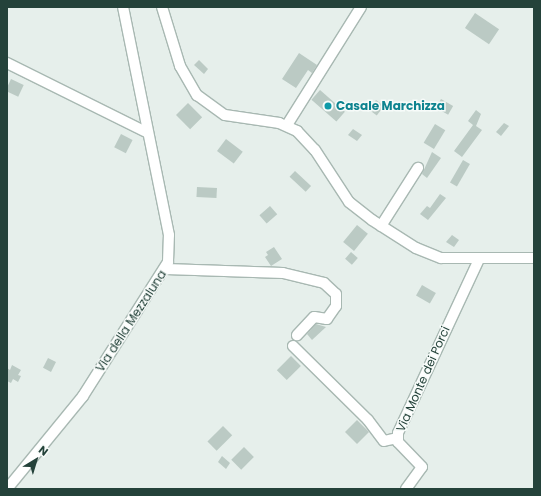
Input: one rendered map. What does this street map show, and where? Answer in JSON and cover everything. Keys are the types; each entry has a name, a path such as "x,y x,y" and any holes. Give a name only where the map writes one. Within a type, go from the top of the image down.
{"street":[{"name":"Via della Mezzaluna","path":"7,489 83,396 166,269 169,238 146,132 123,7"},
{"path":"162,7 182,72 200,98 228,116 287,125 310,144 349,202 381,226 431,255 479,259 534,258"},
{"path":"287,125 361,7"},
{"path":"7,62 146,132"},
{"path":"381,226 418,168"},
{"name":"Via Monte dei Porci","path":"406,489 422,467 397,438 479,259"},
{"path":"166,269 283,273 324,283 336,294 336,306 326,319 314,317 297,335"},
{"path":"293,346 368,420 382,440 397,438"}],"building":[{"path":"475,13 499,29 489,44 465,28"},
{"path":"299,53 317,65 312,73 308,70 296,88 282,79"},
{"path":"199,60 208,69 204,74 194,65"},
{"path":"11,79 24,85 18,97 7,91"},
{"name":"Casale Marchizza","path":"320,90 345,112 336,121 311,100"},
{"path":"441,99 453,106 448,115 436,108"},
{"path":"376,100 384,106 377,116 369,110"},
{"path":"188,103 202,117 190,129 176,115"},
{"path":"476,110 481,114 476,126 482,130 462,157 454,151 473,125 468,121"},
{"path":"504,123 509,126 501,136 496,132"},
{"path":"435,124 445,130 434,149 424,143"},
{"path":"353,129 362,135 357,141 348,135"},
{"path":"121,134 133,140 126,153 114,147"},
{"path":"226,139 243,152 234,164 217,151"},
{"path":"432,152 441,158 427,178 422,174"},
{"path":"463,160 470,164 457,187 450,183"},
{"path":"295,171 311,186 306,192 290,177"},
{"path":"197,187 217,188 216,198 196,197"},
{"path":"440,194 446,198 428,220 420,214 427,206 430,208"},
{"path":"270,206 277,214 267,223 259,215"},
{"path":"357,225 368,234 354,251 343,242"},
{"path":"452,235 459,240 454,247 446,242"},
{"path":"274,247 282,259 271,266 265,257 268,255 266,252"},
{"path":"351,252 358,258 352,265 345,259"},
{"path":"422,285 436,293 430,303 416,295"},
{"path":"316,324 326,327 312,340 307,334"},
{"path":"291,356 301,366 287,380 277,370"},
{"path":"48,358 56,362 51,372 43,368"},
{"path":"12,365 21,370 18,375 21,376 18,382 13,379 11,383 7,381 7,368 10,370"},
{"path":"357,420 369,432 357,444 345,432"},
{"path":"223,426 232,435 217,451 207,442"},
{"path":"244,447 254,457 241,470 231,460"},
{"path":"222,456 230,463 226,469 218,462"}],"place":[{"name":"Casale Marchizza","path":"328,106"}]}
